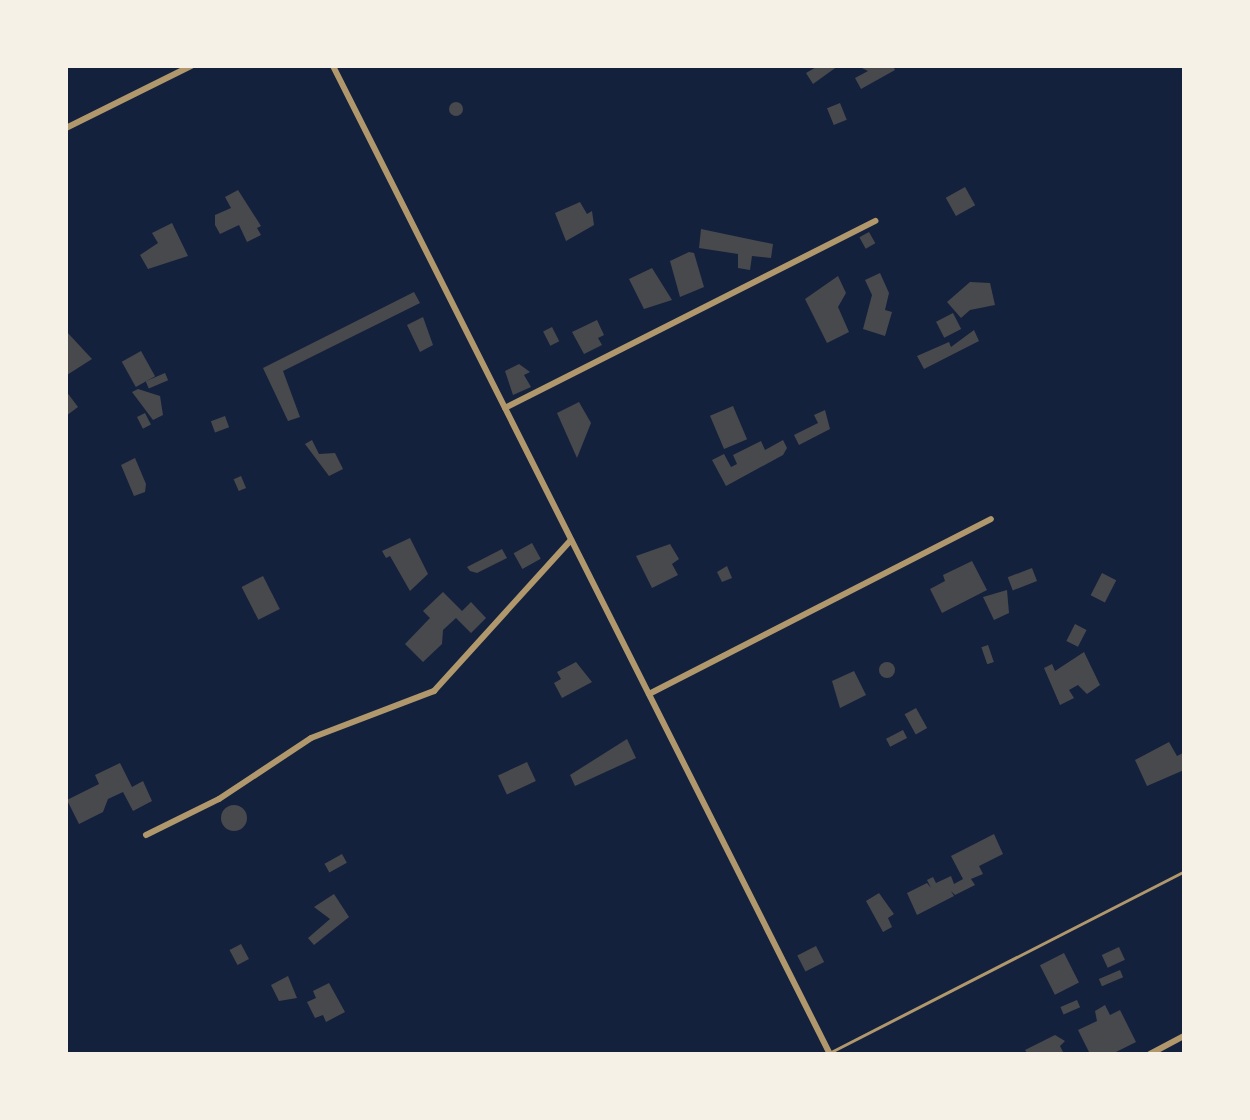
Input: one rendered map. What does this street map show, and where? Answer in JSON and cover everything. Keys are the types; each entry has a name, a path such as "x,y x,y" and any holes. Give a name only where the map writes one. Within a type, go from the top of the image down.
{"street":[{"path":"66,128 191,66"},
{"path":"333,66 829,1054"},
{"path":"505,408 876,221"},
{"path":"649,694 991,519"},
{"path":"146,835 219,799 311,738 434,691 571,540"},
{"path":"1150,1054 1184,1036"}],"lane":[{"path":"829,1054 1184,871"}],"building":[{"path":"818,66 838,66 813,84 806,73"},
{"path":"858,66 893,66 895,70 861,89 855,78 868,71"},
{"path":"456,102 463,109 456,116 449,109"},
{"path":"840,103 847,120 834,125 827,108"},
{"path":"965,187 975,205 956,216 946,198"},
{"path":"238,190 261,226 257,228 261,235 247,242 239,225 220,234 215,225 215,215 231,208 225,197"},
{"path":"580,202 587,214 592,211 594,225 566,241 555,213"},
{"path":"172,223 188,256 148,269 140,255 158,243 152,233"},
{"path":"701,229 773,244 771,258 752,256 750,270 738,268 738,254 699,248"},
{"path":"869,232 875,243 866,249 859,237"},
{"path":"689,252 694,253 704,287 680,297 670,261"},
{"path":"652,268 672,300 644,309 629,279"},
{"path":"880,273 889,293 885,310 892,312 885,336 863,329 872,295 865,280"},
{"path":"838,276 846,293 838,307 849,332 827,343 805,299"},
{"path":"970,282 990,283 995,305 970,310 961,318 947,302"},
{"path":"414,292 420,303 283,371 300,417 288,421 263,368"},
{"path":"953,313 961,329 944,338 936,322"},
{"path":"423,317 433,345 420,352 407,325"},
{"path":"597,320 604,335 598,338 602,345 584,354 572,332"},
{"path":"552,327 559,341 550,346 543,332"},
{"path":"974,330 979,341 924,369 917,356 949,342 951,347"},
{"path":"66,331 92,359 67,375 66,372"},
{"path":"141,351 155,376 136,387 122,362"},
{"path":"519,364 530,372 524,375 531,387 513,395 505,371"},
{"path":"165,373 168,380 149,389 146,381"},
{"path":"138,389 160,396 163,415 153,420 132,392"},
{"path":"66,391 78,407 66,416"},
{"path":"579,402 591,423 577,458 557,413"},
{"path":"733,406 747,439 724,449 710,416"},
{"path":"825,410 830,429 799,445 794,435 818,423 814,415"},
{"path":"145,413 151,425 143,429 137,417"},
{"path":"225,416 229,427 215,432 211,421"},
{"path":"312,440 319,454 335,453 343,469 329,476 305,444"},
{"path":"783,440 787,448 783,455 726,486 712,460 724,454 731,467 737,464 733,455 761,441 765,450"},
{"path":"135,458 146,484 145,492 134,496 121,465"},
{"path":"241,476 246,488 239,491 234,479"},
{"path":"410,538 428,574 410,591 390,556 386,558 382,551"},
{"path":"532,543 541,559 522,569 514,553"},
{"path":"670,544 679,559 672,564 678,575 652,588 636,556"},
{"path":"502,549 507,558 477,573 467,567"},
{"path":"972,561 987,590 942,613 930,589 945,581 943,575"},
{"path":"727,566 732,578 722,582 717,572"},
{"path":"1032,568 1037,581 1013,590 1008,577"},
{"path":"1102,573 1116,580 1105,603 1091,595"},
{"path":"263,576 280,609 258,620 242,587"},
{"path":"1007,590 1009,613 994,620 983,597"},
{"path":"443,592 462,611 471,602 486,618 471,633 456,618 443,630 442,644 423,662 405,644 430,618 423,611"},
{"path":"1075,624 1087,630 1078,647 1066,641"},
{"path":"988,645 994,662 987,664 981,647"},
{"path":"1084,652 1100,685 1087,694 1078,685 1069,690 1074,698 1060,705 1044,668 1052,664 1055,671"},
{"path":"576,662 592,682 562,698 554,683 561,679 557,672"},
{"path":"887,662 893,664 893,676 887,678 881,676 879,670 881,664"},
{"path":"854,671 866,695 840,708 832,681"},
{"path":"916,708 927,728 916,734 905,714"},
{"path":"903,730 907,738 890,747 886,739"},
{"path":"627,739 636,758 575,786 570,775"},
{"path":"1169,742 1177,756 1183,753 1184,770 1147,786 1135,760"},
{"path":"527,762 536,781 507,795 498,776"},
{"path":"120,763 132,787 143,781 152,801 133,811 123,792 108,799 103,812 79,824 67,800 99,784 95,775"},
{"path":"234,805 243,809 247,818 243,827 234,831 225,827 221,818 225,809"},
{"path":"994,834 1003,854 979,866 983,874 971,879 975,885 955,895 951,891 954,896 917,915 907,893 927,883 931,888 927,880 933,877 936,883 951,876 954,884 963,879 951,856"},
{"path":"342,854 347,863 329,872 325,864"},
{"path":"879,893 894,914 888,918 892,927 883,932 866,901"},
{"path":"334,894 349,917 314,945 308,938 330,919 314,907"},
{"path":"241,944 249,959 238,965 230,950"},
{"path":"816,946 824,962 805,972 797,956"},
{"path":"1119,947 1125,960 1108,968 1102,955"},
{"path":"1064,953 1079,982 1055,995 1040,965"},
{"path":"1120,970 1123,977 1102,986 1099,979"},
{"path":"288,976 297,998 279,1001 271,985"},
{"path":"329,983 345,1012 326,1022 323,1015 315,1018 307,1002 316,998 313,991"},
{"path":"1077,1000 1080,1007 1064,1014 1060,1007"},
{"path":"1105,1005 1110,1015 1120,1010 1136,1042 1112,1054 1090,1054 1078,1030 1097,1021 1095,1011"},
{"path":"1055,1035 1065,1041 1060,1046 1064,1054 1028,1054 1025,1050"}]}
